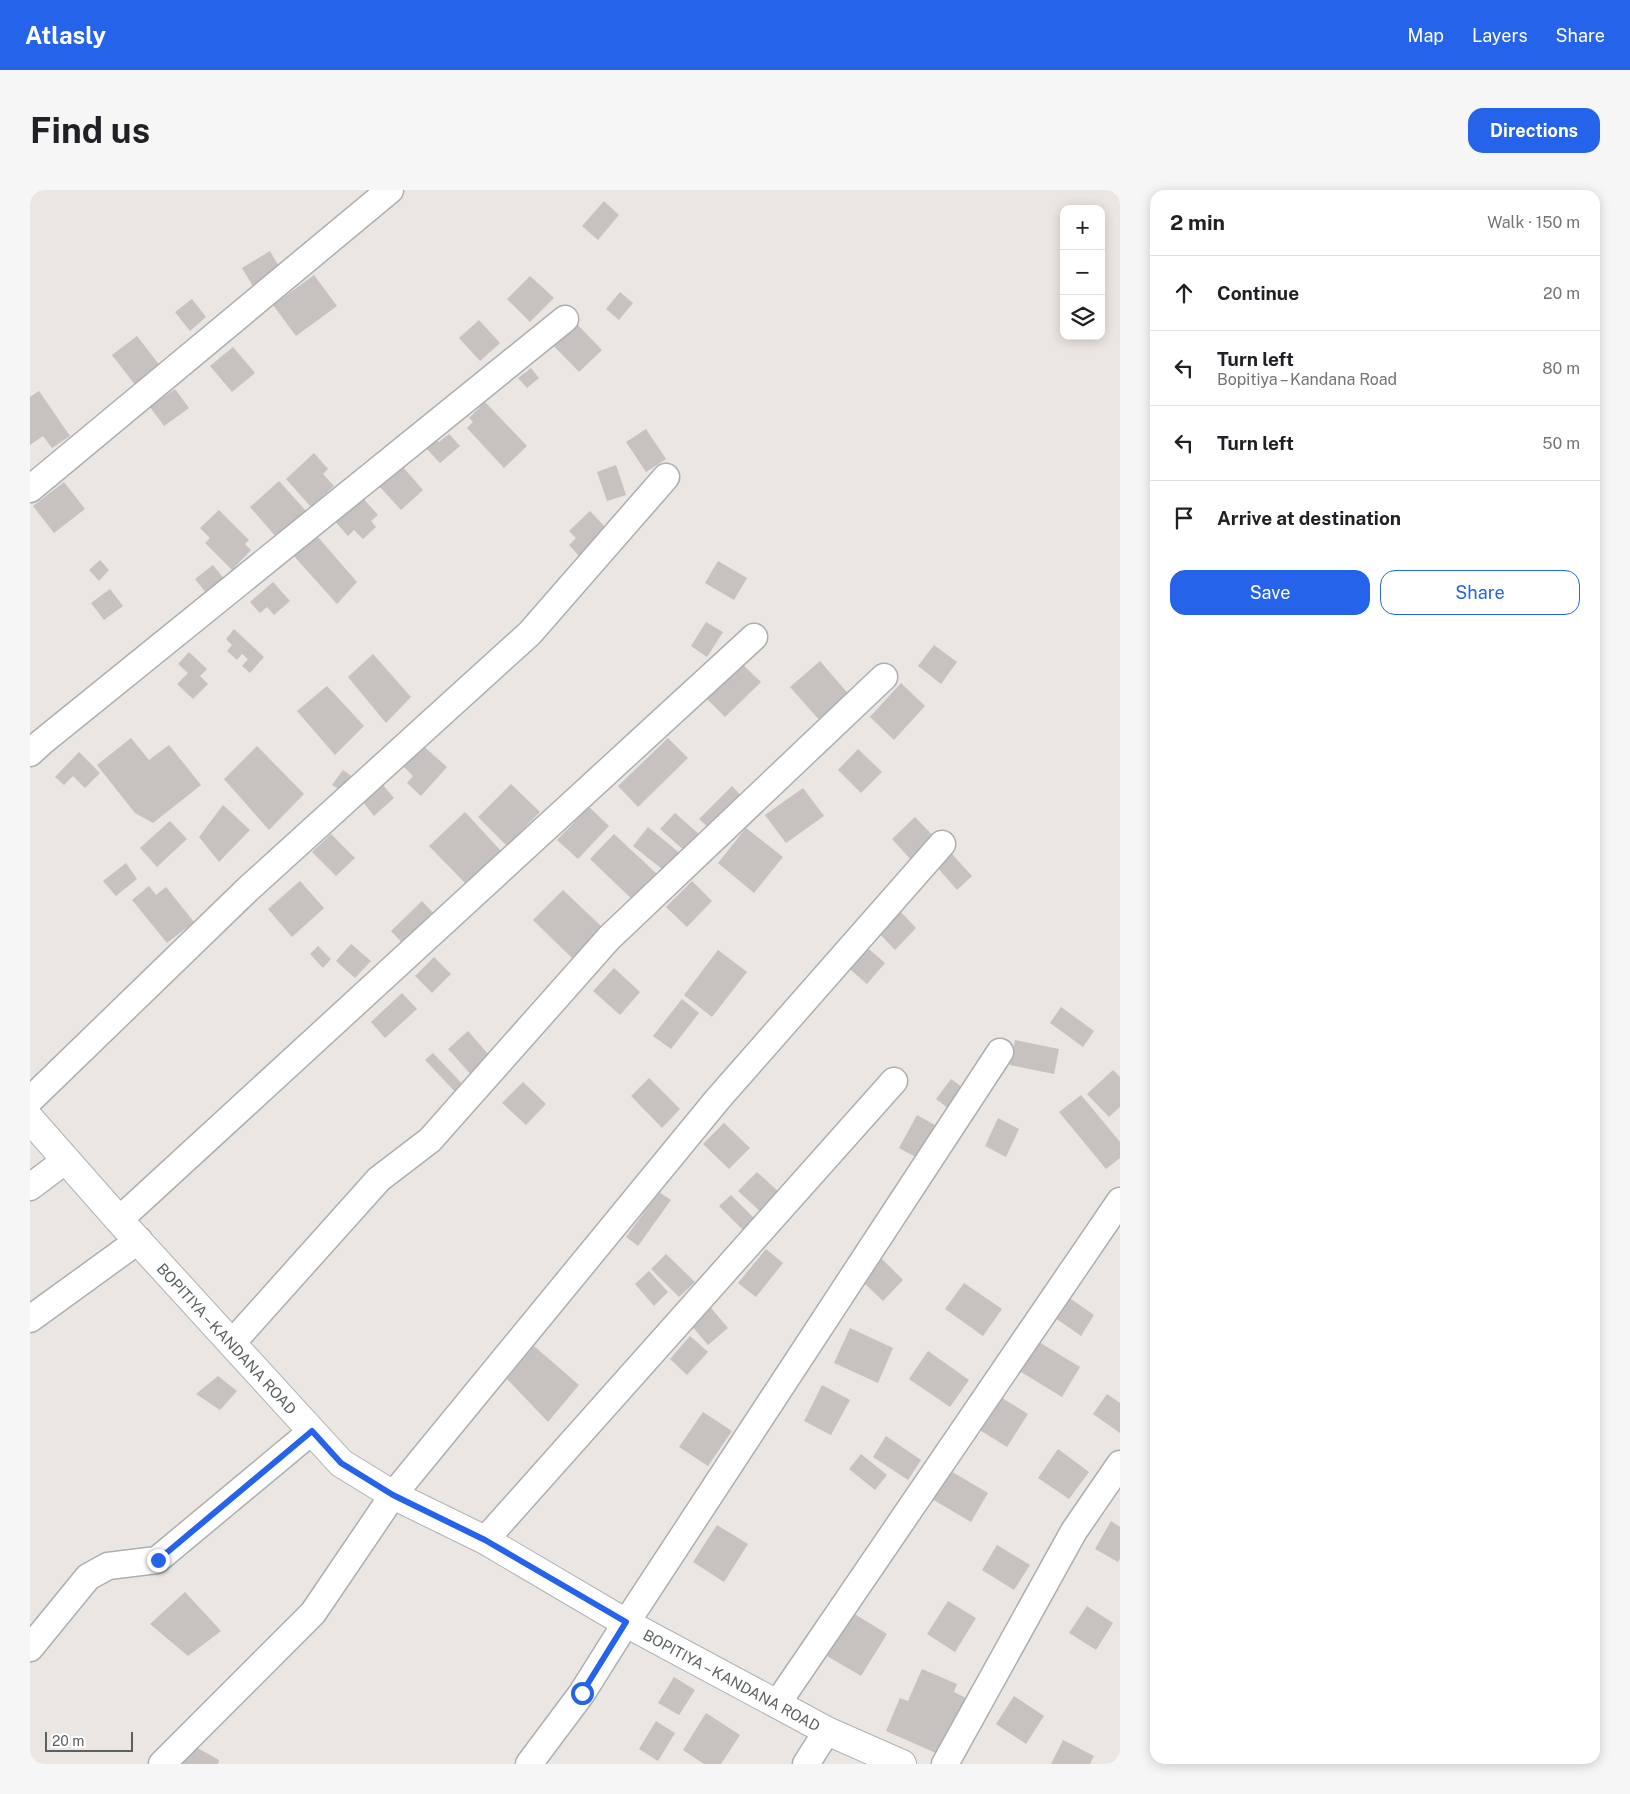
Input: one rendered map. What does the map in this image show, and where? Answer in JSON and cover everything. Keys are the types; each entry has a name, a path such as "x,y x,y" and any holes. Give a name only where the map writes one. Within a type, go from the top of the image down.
{"street":[{"path":"30,489 390,190"},
{"path":"30,753 565,319"},
{"path":"30,1100 248,888 530,633 666,477"},
{"path":"119,1220 754,638"},
{"path":"232,1343 379,1179 430,1140 609,938 884,677"},
{"path":"162,1764 313,1613 393,1495 717,1100 942,844"},
{"path":"529,1764 582,1693 626,1622 1000,1052"},
{"path":"485,1540 894,1081"},
{"name":"BOPITIYA – KANDANA ROAD","path":"30,1119 119,1220 341,1463 393,1495 485,1540 626,1622 827,1731 902,1764"},
{"path":"30,1187 66,1160"},
{"path":"777,1704 1120,1201"},
{"path":"30,1319 139,1240"},
{"path":"30,1648 88,1577 108,1566 158,1560 312,1431"},
{"path":"945,1764 1074,1531 1120,1464"},
{"path":"806,1764 827,1731"}],"building":[{"path":"604,201 619,215 598,240 582,226"},
{"path":"270,251 282,272 254,288 242,268"},
{"path":"314,275 337,306 296,336 273,305"},
{"path":"530,276 554,298 530,322 507,299"},
{"path":"620,292 633,303 619,320 606,309"},
{"path":"192,299 206,317 190,331 175,312"},
{"path":"479,320 500,343 480,361 459,338"},
{"path":"574,321 602,350 579,372 551,343"},
{"path":"137,336 161,367 136,386 112,355"},
{"path":"233,347 255,373 232,392 210,366"},
{"path":"531,368 539,378 527,388 518,378"},
{"path":"175,389 189,408 164,426 150,407"},
{"path":"39,391 70,436 52,448 43,436 30,445 30,397"},
{"path":"485,402 527,446 504,468 467,428 473,422 469,418"},
{"path":"646,429 666,459 646,472 626,442"},
{"path":"449,434 460,446 440,463 424,446 434,437 439,442"},
{"path":"314,453 328,469 323,474 334,486 311,507 286,479"},
{"path":"616,465 626,495 607,501 597,472"},
{"path":"402,466 423,490 401,510 379,486"},
{"path":"279,481 307,512 277,538 250,507"},
{"path":"64,482 85,509 54,533 33,506"},
{"path":"360,495 378,515 371,521 376,527 363,539 354,530 348,536 333,519"},
{"path":"219,510 249,540 245,544 251,550 232,570 205,543 210,538 200,528"},
{"path":"590,511 608,530 580,557 569,545 576,538 569,531"},
{"path":"317,536 357,582 337,604 293,555"},
{"path":"100,560 109,570 99,581 89,570"},
{"path":"718,561 747,578 734,600 705,583"},
{"path":"213,565 229,585 211,599 195,579"},
{"path":"273,582 290,601 274,615 267,607 260,613 250,602"},
{"path":"110,589 123,606 104,620 91,603"},
{"path":"706,622 723,632 707,657 691,646"},
{"path":"234,629 264,657 250,673 242,666 248,659 242,654 237,660 227,651 232,645 226,639"},
{"path":"934,645 957,662 941,684 918,666"},
{"path":"189,652 207,669 200,676 208,684 193,699 177,684 188,673 178,664"},
{"path":"373,654 411,697 386,723 348,677"},
{"path":"820,661 851,697 821,722 790,687"},
{"path":"742,664 761,682 725,717 707,699"},
{"path":"901,683 925,706 894,740 870,717"},
{"path":"327,686 364,726 335,755 297,711"},
{"path":"131,738 149,760 169,745 201,785 153,823 135,813 97,765"},
{"path":"668,738 688,758 638,807 618,786"},
{"path":"421,744 447,767 421,796 407,783 413,776 402,765"},
{"path":"257,746 304,794 269,830 224,779"},
{"path":"858,749 882,772 861,793 838,770"},
{"path":"79,752 100,773 85,788 73,776 64,785 55,777"},
{"path":"343,770 353,777 343,792 332,785"},
{"path":"511,784 540,812 507,846 478,817"},
{"path":"383,785 394,798 374,816 363,802"},
{"path":"732,786 743,798 711,830 699,819"},
{"path":"803,788 824,816 786,843 765,815"},
{"path":"223,805 250,830 219,862 199,837"},
{"path":"589,807 609,826 578,859 557,840"},
{"path":"465,812 501,851 466,884 429,846"},
{"path":"675,813 700,835 686,852 660,829"},
{"path":"915,817 936,839 913,862 892,839"},
{"path":"170,821 187,839 157,867 140,848"},
{"path":"648,827 682,855 667,873 633,846"},
{"path":"746,828 783,857 754,893 718,863"},
{"path":"331,834 355,858 336,876 312,852"},
{"path":"614,834 658,875 634,901 590,859"},
{"path":"952,854 972,876 957,890 937,867"},
{"path":"126,863 137,879 116,896 103,881"},
{"path":"300,881 324,908 292,937 268,909"},
{"path":"692,881 712,901 687,927 666,907"},
{"path":"149,886 156,895 166,887 194,922 167,943 132,900"},
{"path":"563,890 602,927 572,958 533,920"},
{"path":"422,901 436,916 405,946 391,931"},
{"path":"900,911 916,928 895,950 878,932"},
{"path":"351,944 371,961 355,978 336,961"},
{"path":"863,944 885,963 867,984 845,965"},
{"path":"318,946 331,959 323,968 310,954"},
{"path":"718,950 747,972 712,1017 684,995"},
{"path":"434,957 451,974 432,993 415,976"},
{"path":"614,968 640,992 620,1015 593,991"},
{"path":"402,993 417,1009 385,1038 371,1022"},
{"path":"682,999 699,1013 671,1049 653,1036"},
{"path":"1061,1007 1094,1031 1083,1047 1050,1023"},
{"path":"468,1031 495,1062 475,1079 448,1049"},
{"path":"1015,1040 1059,1049 1054,1074 1010,1065"},
{"path":"433,1053 468,1090 460,1097 425,1060"},
{"path":"1113,1070 1120,1077 1120,1107 1109,1117 1087,1094"},
{"path":"649,1078 680,1109 662,1128 631,1096"},
{"path":"951,1079 969,1092 953,1112 936,1099"},
{"path":"523,1082 546,1104 526,1125 502,1103"},
{"path":"1081,1095 1120,1142 1120,1158 1106,1169 1059,1112"},
{"path":"917,1115 942,1129 923,1161 899,1148"},
{"path":"998,1118 1019,1129 1006,1157 985,1146"},
{"path":"724,1123 750,1148 729,1169 703,1144"},
{"path":"757,1172 781,1194 762,1213 738,1191"},
{"path":"659,1192 671,1200 638,1246 626,1237"},
{"path":"731,1195 760,1224 748,1235 719,1206"},
{"path":"766,1249 783,1263 756,1297 738,1283"},
{"path":"666,1254 695,1282 679,1297 651,1269"},
{"path":"882,1259 903,1280 883,1301 861,1280"},
{"path":"649,1271 668,1292 654,1306 635,1284"},
{"path":"964,1283 1002,1309 983,1336 945,1309"},
{"path":"1068,1297 1094,1315 1081,1336 1054,1317"},
{"path":"711,1308 728,1328 708,1345 691,1325"},
{"path":"850,1328 893,1348 878,1383 834,1363"},
{"path":"690,1336 708,1352 687,1375 670,1359"},
{"path":"1034,1339 1080,1367 1062,1397 1016,1369"},
{"path":"534,1346 579,1385 548,1422 507,1379"},
{"path":"928,1351 969,1380 950,1407 909,1379"},
{"path":"218,1376 237,1391 220,1410 196,1394"},
{"path":"822,1385 850,1400 831,1435 804,1421"},
{"path":"1107,1394 1120,1403 1120,1433 1093,1414"},
{"path":"999,1396 1028,1414 1007,1447 978,1429"},
{"path":"703,1412 732,1431 708,1466 679,1447"},
{"path":"886,1436 921,1460 908,1480 873,1457"},
{"path":"1058,1449 1089,1472 1069,1499 1038,1478"},
{"path":"861,1454 887,1475 875,1490 849,1469"},
{"path":"949,1470 988,1493 971,1522 932,1499"},
{"path":"1111,1521 1120,1527 1120,1559 1118,1562 1095,1549"},
{"path":"717,1525 748,1544 724,1582 693,1562"},
{"path":"997,1545 1030,1565 1014,1590 982,1570"},
{"path":"185,1592 221,1631 188,1656 150,1624"},
{"path":"948,1601 976,1618 955,1652 927,1634"},
{"path":"1087,1606 1113,1623 1096,1650 1069,1633"},
{"path":"853,1613 887,1634 861,1676 827,1656"},
{"path":"922,1669 957,1684 954,1692 968,1699 953,1736 947,1733 938,1754 886,1731 900,1698 908,1701"},
{"path":"674,1677 695,1690 679,1715 658,1703"},
{"path":"1014,1696 1044,1716 1026,1744 996,1724"},
{"path":"706,1713 740,1735 721,1764 704,1764 683,1750"},
{"path":"656,1721 675,1733 658,1761 639,1749"},
{"path":"1063,1740 1094,1756 1090,1764 1051,1764"},
{"path":"194,1746 219,1760 218,1764 182,1764"}],"route":[{"path":"158,1560 312,1431 341,1463 393,1495 485,1540 626,1622 582,1693"}]}
